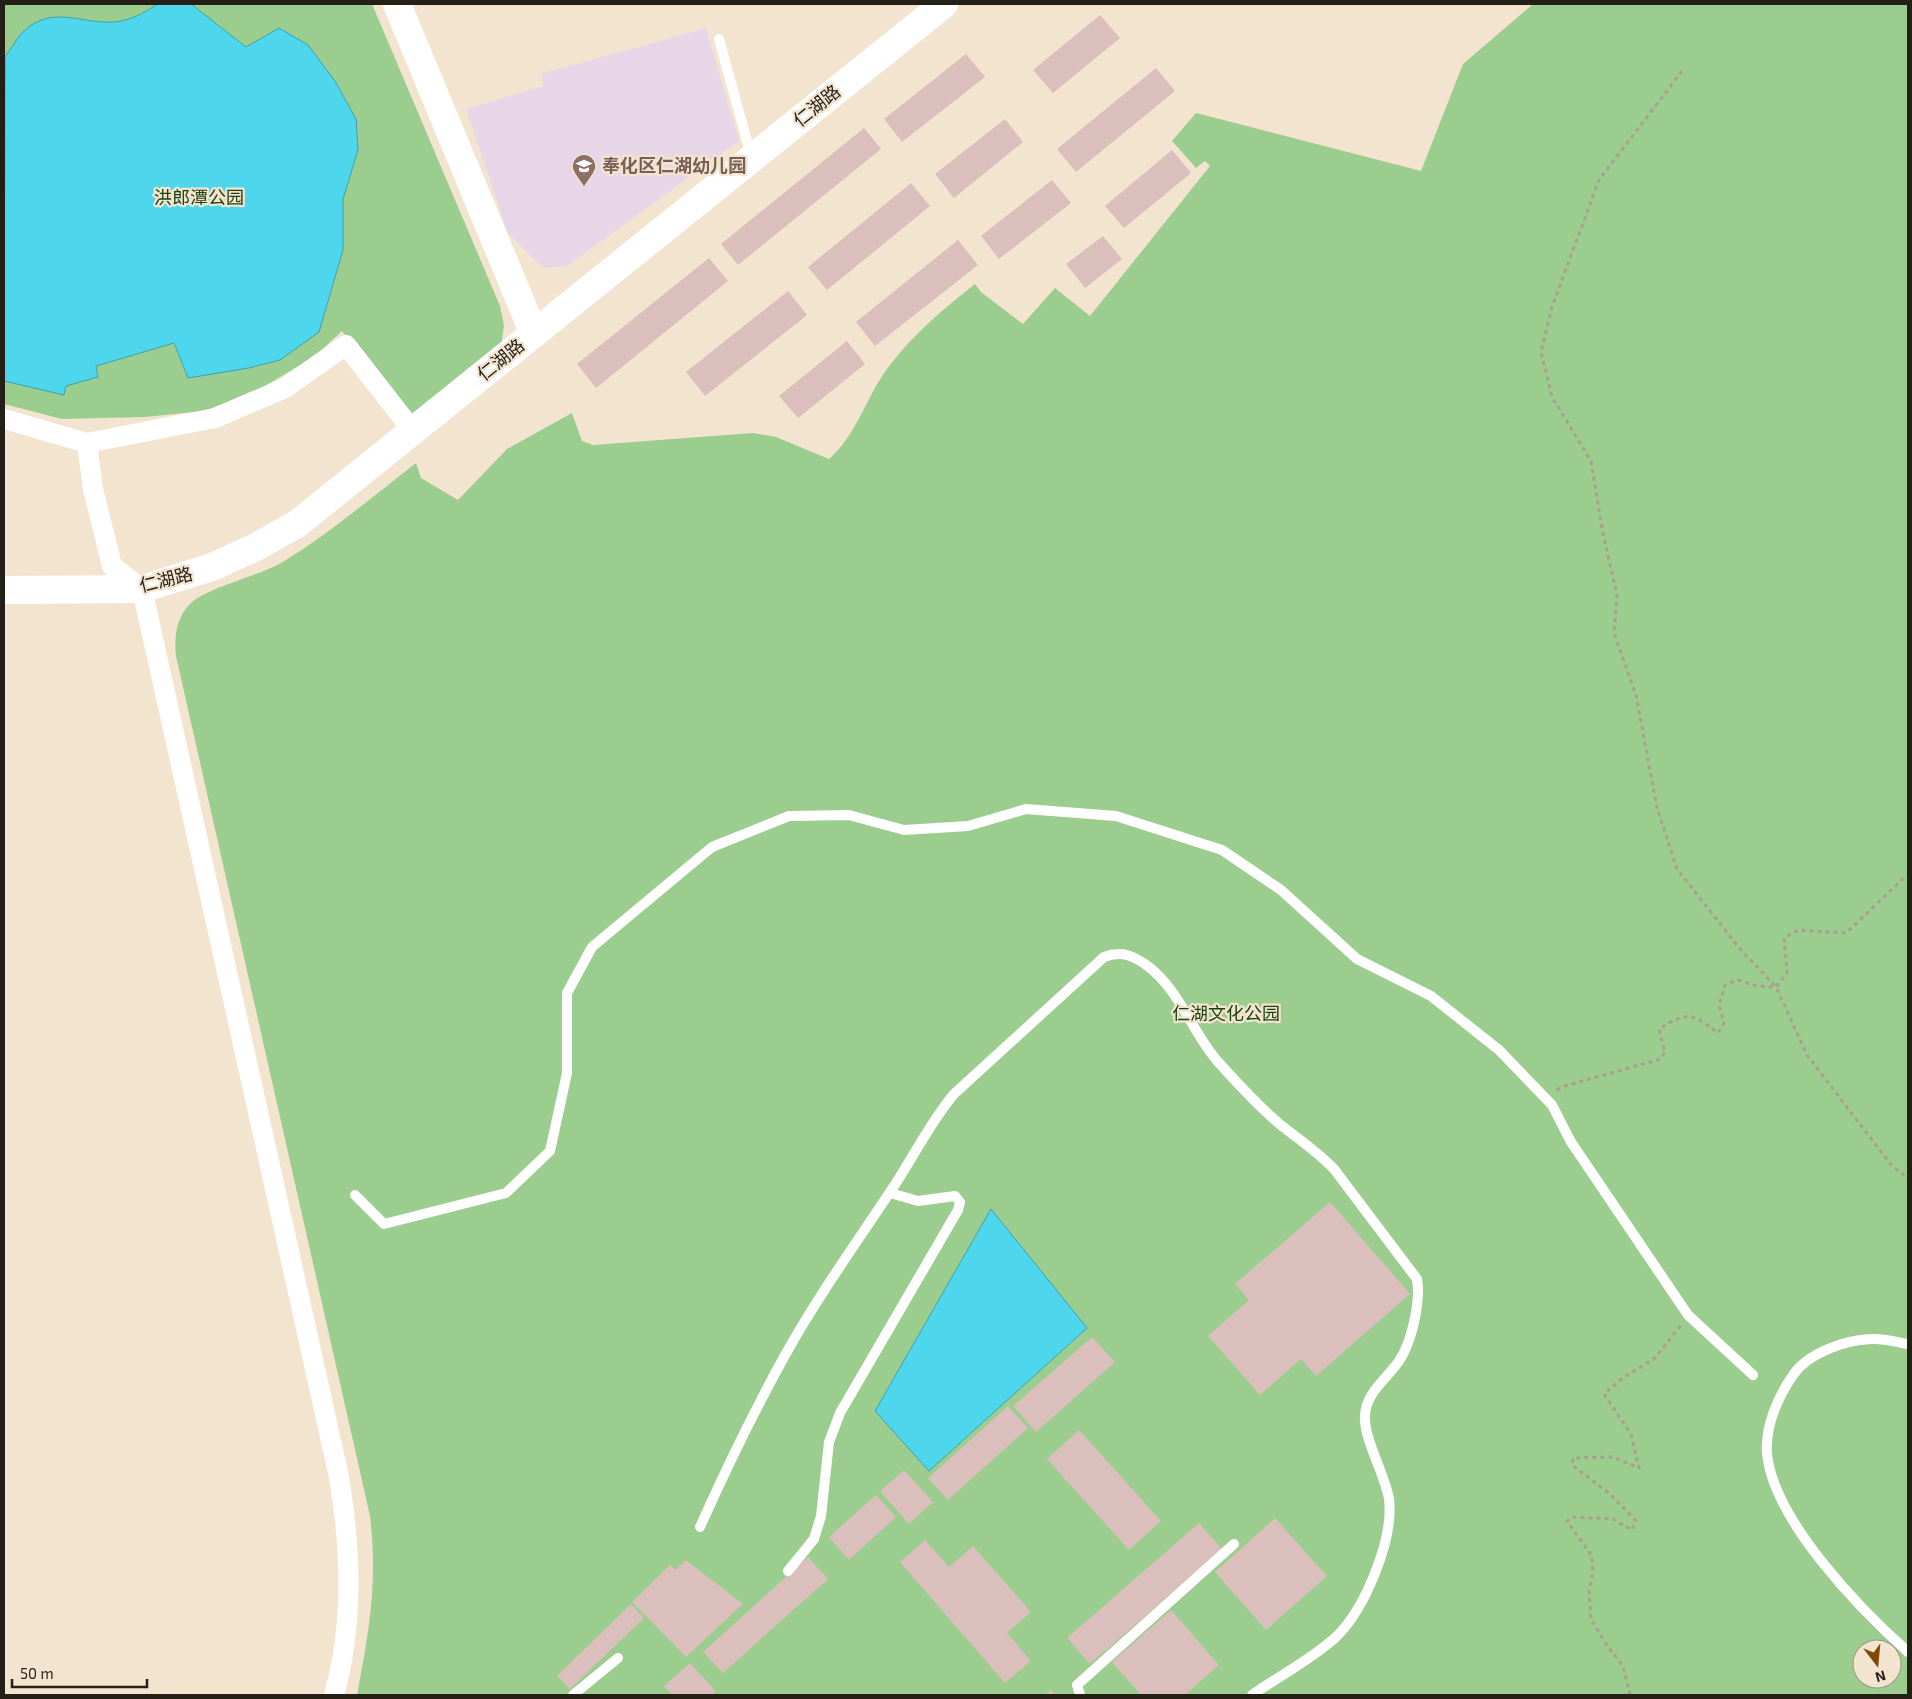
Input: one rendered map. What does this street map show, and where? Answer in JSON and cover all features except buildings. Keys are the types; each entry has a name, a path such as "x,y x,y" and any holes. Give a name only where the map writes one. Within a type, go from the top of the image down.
{"street":[{"path":"397,4 534,334"},
{"name":"仁湖路","path":"4,590 142,589 212,567 277,536 316,510 944,4"},
{"path":"4,418 87,443 215,418 285,388 346,345 413,431"},
{"path":"87,443 92,489 112,566 142,589 339,1477 347,1527 350,1577 347,1627 334,1695"}],"lane":[{"path":"720,39 752,159"},
{"path":"355,1195 384,1224 506,1193 550,1151 567,1072 567,993 592,947 712,847 789,816 849,816 904,830 968,826 1026,809 1116,816 1222,850 1281,890 1357,959 1431,996 1499,1050 1552,1105 1570,1142 1688,1315 1753,1375"},
{"path":"700,1527 736,1447 784,1357 846,1256 890,1193 937,1114 954,1094 1104,957 1116,952 1126,953 1148,967 1164,981 1219,1064 1282,1125 1321,1155 1334,1169 1417,1279 1420,1292 1407,1349 1370,1397 1365,1416 1368,1435 1388,1497 1390,1517 1388,1537 1372,1578 1351,1618 1336,1637 1252,1695"},
{"path":"788,1572 814,1539 821,1516 829,1442 840,1413 958,1210 960,1202 955,1196 918,1201 890,1193"},
{"path":"1908,1344 1882,1339 1864,1340 1823,1352 1804,1363 1790,1379 1779,1398 1768,1429 1767,1453 1776,1488 1796,1524 1821,1560 1876,1623 1908,1652"},
{"path":"1080,1695 1077,1685 1234,1544"},
{"path":"573,1695 618,1658"}],"path":[{"path":"1682,71 1599,180 1552,307 1541,352 1552,396 1592,461 1602,529 1617,595 1614,633 1636,695 1657,808 1677,869 1740,949 1776,988 1807,1055 1892,1166 1908,1178"},
{"path":"1776,988 1787,973 1784,938 1798,930 1846,933 1908,874"},
{"path":"1546,1098 1561,1087 1661,1059 1664,1052 1659,1029 1677,1017 1697,1017 1718,1033 1724,1023 1719,1006 1725,985 1738,980 1756,986 1776,988"},
{"path":"1630,1695 1623,1666 1606,1644 1591,1619 1589,1591 1593,1571 1592,1556 1567,1521 1573,1517 1613,1519 1632,1530 1636,1521 1610,1494 1572,1465 1573,1458 1613,1457 1639,1468 1631,1434 1604,1394 1624,1377 1654,1359 1677,1332 1688,1315"}],"shaded area":[{"name":"奉化区仁湖幼儿园","path":"706,28 739,141 567,266 543,268 508,233 466,109 544,86 541,74"}],"green space":[{"name":"洪郎潭公园","path":"4,4 372,4 500,306 504,326 501,346 418,412 408,414 342,331 315,356 255,392 204,411 145,417 62,419 4,404"},
{"name":"仁湖文化公园","path":"1533,4 1908,4 1908,1695 357,1695 373,1585 370,1516 176,656 177,628 186,609 199,597 271,568 299,552 416,463 421,478 458,500 507,449 572,413 582,441 593,445 753,433 776,437 829,459 854,428 880,380 906,345 951,303 975,284 981,292 1023,324 1055,288 1090,316 1210,166 1205,161 1196,168 1172,141 1196,113 1421,171 1463,64"}],"water":[{"name":"洪郎潭公园","path":"157,4 191,4 246,47 279,28 308,45 335,81 356,119 358,150 343,199 343,250 319,332 280,360 249,368 188,378 174,343 96,366 98,377 66,386 64,395 4,381 5,57 20,35 31,25 43,19 66,17 115,22 138,16"},
{"path":"991,1209 1087,1328 929,1471 875,1411"}],"place":[{"name":"奉化区仁湖幼儿园","path":"584,187"}]}
